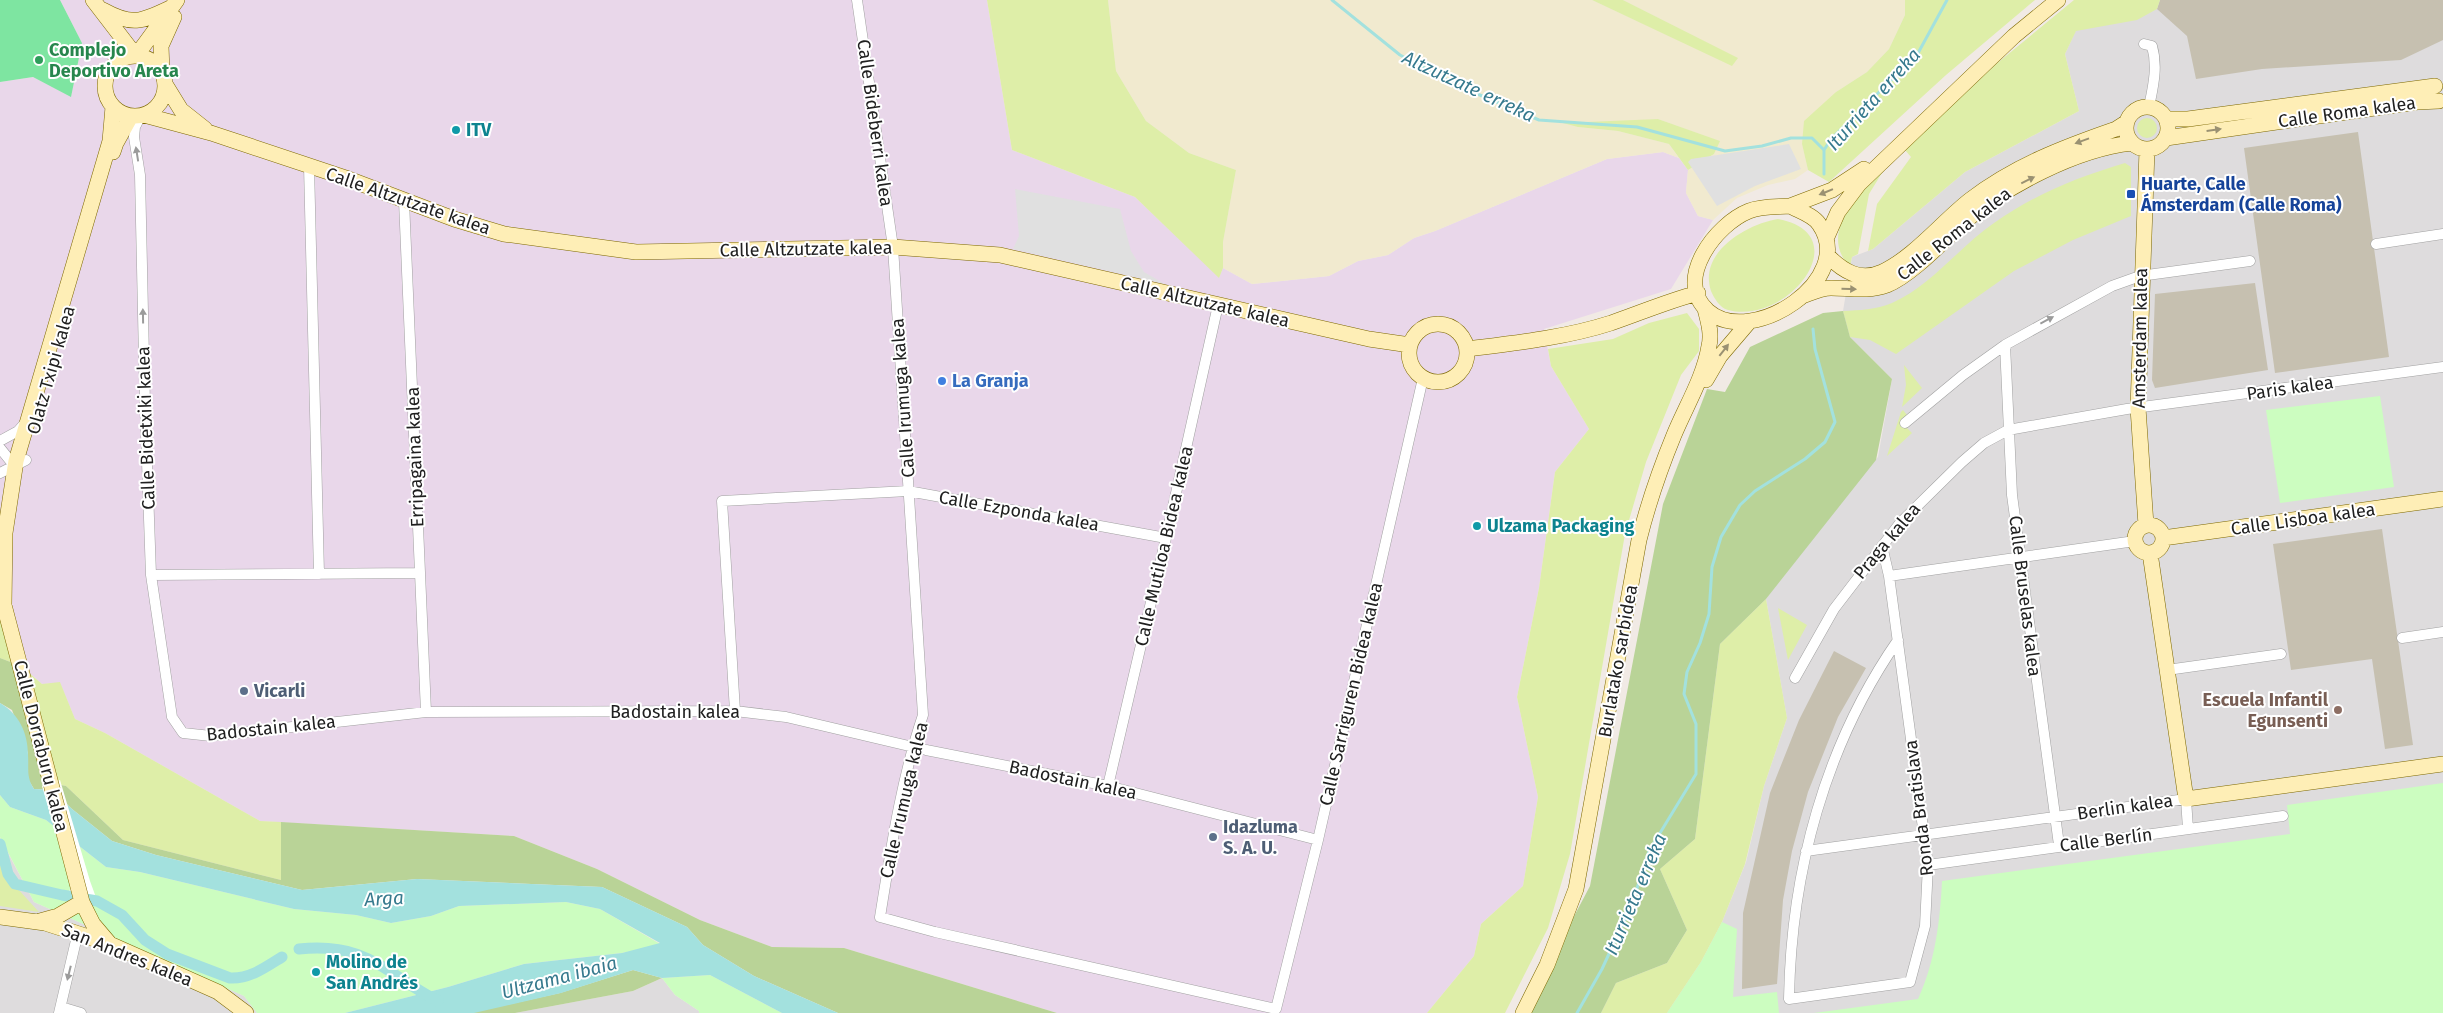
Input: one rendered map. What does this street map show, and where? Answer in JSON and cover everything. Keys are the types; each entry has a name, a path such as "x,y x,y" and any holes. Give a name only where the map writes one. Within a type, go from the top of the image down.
{"main road":[{"path":"184,0 167,29 162,46 163,78 163,97 159,104 139,115 113,107 107,98 104,88 106,78 115,64 126,57 136,56 151,60 163,78 181,110 211,133"},
{"path":"1790,206 1818,223 1826,239 1828,256 1825,270 1801,296 1769,316 1749,322 1733,323 1718,319 1705,309 1698,293 1695,276 1700,258 1711,239 1730,221 1750,210 1790,206 1832,190 1856,176 2010,30 2046,0"},
{"path":"1826,239 1838,212 1859,184 2014,36 2058,0"},
{"path":"136,56 174,4"},
{"path":"101,10 115,17 137,22 174,4"},
{"path":"101,10 136,56"},
{"path":"101,10 116,49 115,64"},
{"path":"2439,80 2441,104"},
{"name":"Calle Roma kalea","path":"2166,119 2188,119 2439,80"},
{"name":"Calle Roma kalea","path":"2166,138 2416,102 2441,104"},
{"name":"Olatz Txipi kalea","path":"2,598 5,534 21,463 28,420 110,141 113,107"},
{"path":"2150,107 2162,113 2166,119 2168,129 2166,138 2161,144 2146,150 2132,143 2126,133 2127,122 2132,114 2140,108 2150,107"},
{"name":"Calle Altzutzate kalea","path":"139,115 211,133 504,234 636,252 893,247 1000,255 1369,339 1410,345"},
{"name":"Olatz Txipi kalea","path":"12,633 10,564 21,463 116,143 139,115"},
{"name":"Calle Roma kalea","path":"1828,256 1849,273 1862,276 1881,272 1908,254 1969,200 2000,178 2029,162 2116,129 2127,122"},
{"name":"Calle Roma kalea","path":"1801,296 1830,288 1869,290 1888,284 1902,276 1967,220 2021,183 2077,157 2110,146 2132,143"},
{"name":"Amsterdam kalea","path":"2146,150 2140,276 2138,408 2146,526"},
{"path":"1467,349 1542,340 1610,323 1670,300 1698,293"},
{"name":"Burlatako sarbidea","path":"1523,1013 1547,965 1576,890 1639,540 1652,495 1674,436 1703,370 1710,345 1710,330 1705,309"},
{"name":"Burlatako sarbidea","path":"1530,1013 1550,976 1583,895 1654,507 1688,417 1706,379 1720,356 1749,322"},
{"path":"1440,323 1458,331 1467,349 1464,367 1450,380 1441,382 1423,378 1411,364 1410,345 1421,329 1440,323"},
{"name":"Calle Lisboa kalea","path":"2163,538 2443,499"},
{"path":"2146,526 2157,528 2163,538 2160,548 2150,553 2140,550 2135,542 2138,531 2146,526"},
{"path":"2150,553 2186,799"},
{"name":"Calle Dorraburu kalea","path":"2,598 82,902 93,924 110,944"},
{"name":"Berlin kalea","path":"2186,799 2443,764"},
{"path":"39,922 58,916 82,902"},
{"name":"Calle Dorraburu kalea","path":"78,932 82,902"},
{"name":"San Andres kalea","path":"0,917 39,922 78,932 110,944 218,992 246,1013"}],"street":[{"name":"Calle Bideberri kalea","path":"858,0 893,247"},
{"path":"2144,44 2152,46 2155,57 2155,78 2150,107"},
{"name":"Calle Bidetxiki kalea","path":"139,115 134,136 140,175 151,575"},
{"path":"310,166 319,574"},
{"name":"Erripagaina kalea","path":"404,201 426,712"},
{"path":"2376,244 2443,234"},
{"name":"Calle Irumuga kalea","path":"893,247 923,714 912,747 892,842 880,916 935,932 1276,1009"},
{"path":"1905,423 1963,375 2005,345 2112,286 2140,276 2250,261"},
{"name":"Calle Mutiloa Bidea kalea","path":"1108,786 1218,305"},
{"name":"Calle Bruselas kalea","path":"2005,345 2008,430 2020,557 2059,845"},
{"name":"Paris kalea","path":"2008,430 2138,408 2443,367"},
{"name":"Calle Sarriguren Bidea kalea","path":"1276,1009 1318,840 1423,378"},
{"path":"0,441 18,431 28,420"},
{"name":"Praga kalea","path":"1795,678 1834,609 1882,546 1921,501 1950,473 1984,443 2008,430"},
{"path":"0,448 21,463 0,474"},
{"name":"Calle Ezponda kalea","path":"735,710 722,500 908,491 1166,538"},
{"path":"1889,576 2135,542"},
{"name":"Ronda Bratislava","path":"1882,546 1889,576 1898,640 1925,835 1928,865 1925,926 1910,982 1789,999 1793,925 1806,851 1822,795 1842,739 1866,689 1898,640"},
{"path":"151,575 420,573"},
{"name":"Badostain kalea","path":"151,575 172,717 183,733 211,736 426,712 735,710 786,717 912,747 1108,786 1318,840"},
{"path":"2402,638 2443,632"},
{"path":"2167,670 2281,654"},
{"path":"2186,799 2188,829"},
{"name":"Berlin kalea","path":"1806,851 2186,799"},
{"name":"Calle Berlín","path":"1928,865 2059,845 2283,816"},
{"path":"78,932 60,1010 81,1013"}],"shaded area":[{"path":"60,0 987,0 1012,150 1135,197 1219,277 1223,268 1252,284 1329,276 1358,261 1388,255 1414,238 1607,159 1663,152 1679,158 1688,170 1686,193 1698,216 1713,220 1671,289 1544,329 1551,366 1589,429 1555,472 1539,588 1517,697 1538,797 1523,886 1481,924 1474,956 1427,1013 1057,1013 844,948 772,947 700,920 597,869 514,836 260,821 105,733 75,719 60,683 42,684 21,666 0,591 0,82 33,77 71,96 82,43"},
{"path":"1108,0 1592,0 1732,65 1737,58 1623,0 1905,0 1905,15 1889,49 1867,72 1836,92 1802,144 1808,170 1795,179 1768,185 1737,198 1713,220 1698,216 1686,193 1688,170 1714,154 1719,141 1658,119 1578,127 1618,131 1669,144 1679,158 1663,152 1607,159 1414,238 1388,255 1358,261 1329,276 1252,284 1223,268 1223,242 1236,170 1189,153 1146,121 1116,71"},
{"path":"2090,0 2443,0 2443,1013 1667,1013 1701,962 1722,922 1746,862 1764,786 1787,718 1766,599 1839,498 1878,457 1892,379 1850,337 1843,311 1852,257 1873,249 1965,172 2079,111 2065,54"},
{"path":"2160,0 2443,0 2443,40 2401,60 2262,69 2196,79 2187,36 2157,9"},
{"path":"2358,132 2389,357 2275,373 2244,148"},
{"path":"1789,144 1801,169 1755,186 1717,206 1688,162 1691,159"},
{"path":"1015,189 1120,209 1131,251 1144,272 1165,284 1013,249 1019,236"},
{"path":"2255,283 2268,370 2155,388 2152,380 2155,294"},
{"path":"2382,529 2413,745 2385,749 2372,659 2291,670 2273,544"},
{"path":"1834,651 1866,668 1838,717 1808,792 1792,851 1783,900 1777,984 1742,989 1743,913 1770,793 1799,720"},
{"path":"0,838 34,902 244,996 257,1013 0,1013"},
{"path":"662,978 675,995 699,1011 699,1013 515,1013 633,991"}],"green space":[{"name":"Complejo Deportivo Areta","path":"0,0 60,0 82,43 71,97 33,77 0,82"},
{"path":"987,0 1108,0 1116,71 1146,121 1189,153 1236,170 1223,242 1223,268 1219,278 1135,197 1012,150"},
{"path":"1592,0 1623,0 1738,58 1732,66"},
{"path":"1905,0 2035,0 1946,75 1829,182 1808,170 1802,144 1804,121 1836,92 1867,72 1889,49 1905,15"},
{"path":"2074,0 2160,0 2157,9 2137,20 2076,31 2065,54 2079,111 1965,172 1873,249 1868,251 1877,204 1911,157 1905,150 1995,65"},
{"path":"2147,118 2154,121 2157,128 2154,135 2147,138 2140,135 2137,128 2140,121"},
{"path":"1658,119 1720,141 1714,154 1688,170 1669,144 1618,131 1578,127 1563,123"},
{"path":"2125,163 2131,167 2131,216 2073,240 2014,271 1896,354 1870,340 1850,337 1843,311 1880,307 1906,296 1932,277 1981,233 2025,203 2057,187"},
{"path":"1885,168 1869,194 1858,254 1852,257 1850,267 1841,254 1838,240 1840,227 1854,202"},
{"path":"1778,219 1802,228 1813,242 1814,259 1806,276 1792,292 1773,305 1751,311 1725,309 1712,294 1709,277 1712,264 1718,252 1740,234 1753,227"},
{"path":"1843,311 1850,337 1892,379 1876,460 1766,599 1720,644 1695,839 1660,869 1687,930 1667,963 1616,983 1601,1013 1523,1013 1590,886 1663,504 1707,389 1725,392 1750,347 1823,313"},
{"path":"1687,313 1699,329 1699,351 1681,375 1646,462 1625,534 1570,854 1548,928 1505,1013 1427,1013 1474,956 1481,924 1523,886 1538,797 1517,697 1539,588 1555,472 1589,429 1551,366 1548,349 1613,339 1649,323"},
{"path":"1904,365 1922,388 1902,407 1906,385"},
{"path":"2380,396 2394,487 2280,503 2266,410"},
{"path":"1903,410 1907,415 1901,422 1912,433 1887,456 1901,412"},
{"path":"0,591 21,666 0,658"},
{"path":"1766,599 1787,718 1764,786 1745,864 1722,922 1701,962 1667,1013 1601,1013 1616,983 1667,963 1687,930 1660,869 1695,839 1720,644"},
{"path":"1778,608 1807,625 1788,660"},
{"path":"0,658 21,666 51,783 66,786 123,840 281,880 281,822 514,836 597,869 700,920 772,947 844,948 1057,1013 838,1013 754,976 703,945 687,927 602,887 417,879 302,890 156,855 112,841 72,809 52,790 34,789 28,779 28,753 12,710 0,703"},
{"path":"21,666 42,684 60,682 75,719 105,733 260,821 281,822 281,880 123,840 66,786 51,783"},
{"path":"2443,783 2443,1013 1814,1013 1918,999 1929,971 1936,942 1942,881 2290,834 2287,805"},
{"name":"Molino de San Andrés","path":"0,795 10,807 46,820 106,867 140,872 294,909 356,915 391,923 431,916 459,906 566,902 600,909 662,945 622,953 524,964 448,987 345,1013 257,1013 244,996 34,902 0,837"},
{"path":"0,854 6,876 39,912 0,906"},
{"path":"1722,922 1737,929 1733,997 1777,992 1779,1013 1667,1013 1701,962"},
{"path":"633,970 662,978 633,991 515,1013 469,1013 560,993"},
{"path":"710,975 782,1013 699,1013 699,1011 675,995 662,978"}],"water":[{"path":"0,703 7,707 17,718 24,732 28,747 29,777 34,789 52,790 72,809 112,841 156,855 302,890 417,879 602,887 687,927 703,945 754,976 838,1013 782,1013 710,975 662,978 633,970 561,993 474,1013 345,1013 448,987 524,964 622,953 660,943 600,909 566,902 459,906 431,916 391,923 356,915 294,909 140,872 106,867 46,820 10,807 0,795"}],"pier":[{"path":"60,780 98,903 72,907 68,895 71,886 42,786"}],"waterway":[{"name":"Altzutzate erreka","path":"1332,0 1400,55 1461,87 1539,120 1637,127 1725,151 1762,146 1791,138 1812,138 1824,150"},
{"name":"Iturrieta erreka","path":"1824,174 1824,150 1831,139 1917,55 1947,0"},
{"name":"Iturrieta erreka","path":"1577,1013 1602,969 1632,904 1649,851 1696,774 1696,724 1684,694 1687,672 1700,643 1709,614 1712,567 1721,537 1740,505 1755,491 1805,459 1825,442 1835,422 1815,349 1813,329"},
{"path":"0,844 8,874 15,884 97,901 122,915 145,940 167,954 230,978 244,977 282,957"},
{"path":"299,949 323,948 342,950 359,955 388,970 438,1001"}],"place":[{"name":"Complejo Deportivo Areta","path":"39,60"},
{"name":"ITV","path":"456,130"},
{"name":"Huarte, Calle Ámsterdam (Calle Roma)","path":"2131,194"},
{"name":"La Granja","path":"942,381"},
{"name":"Ulzama Packaging","path":"1477,526"},
{"name":"Vicarli","path":"244,691"},
{"name":"Escuela Infantil Egunsenti","path":"2338,710"},
{"name":"Idazluma S. A. U.","path":"1213,837"},
{"name":"Molino de San Andrés","path":"316,972"}],"water label":[{"name":"Arga","path":"384,898"},
{"name":"Ultzama ibaia","path":"559,977"}]}
